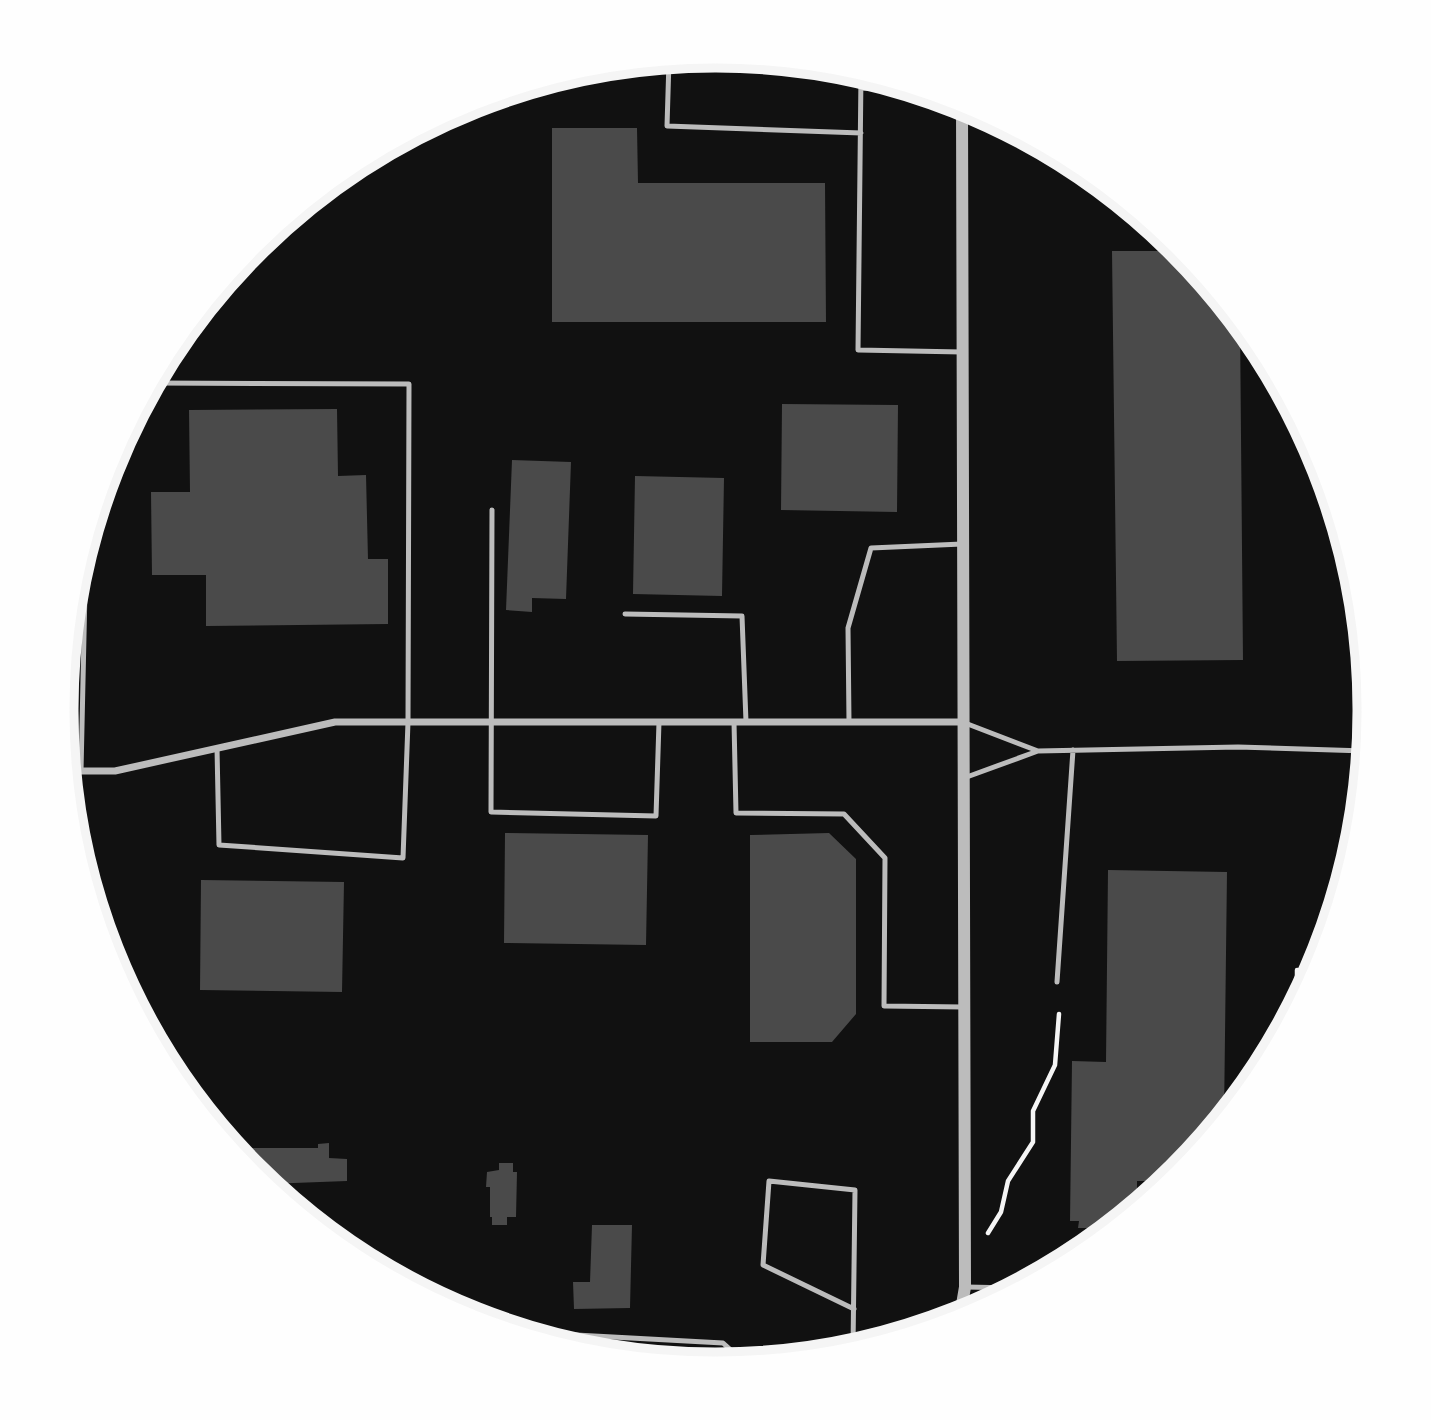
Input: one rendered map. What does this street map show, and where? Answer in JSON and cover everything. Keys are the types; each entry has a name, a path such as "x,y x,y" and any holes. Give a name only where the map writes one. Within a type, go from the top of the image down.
{"street":[{"path":"962,117 965,1287 962,1302"},
{"path":"77,771 115,771 335,722 963,722"}],"lane":[{"path":"669,71 667,126 861,133"},
{"path":"877,89 861,88 858,350 962,352"},
{"path":"164,383 409,384 408,722 402,858 219,845 218,748"},
{"path":"492,510 491,812 656,816 659,722"},
{"path":"849,722 848,628 871,548 962,544"},
{"path":"81,771 85,591"},
{"path":"625,614 742,616 746,722"},
{"path":"734,722 736,813 844,814 885,858 884,1006 963,1007"},
{"path":"963,722 1038,751"},
{"path":"963,778 1038,751 1238,747 1356,751"},
{"path":"1057,982 1073,750"},
{"path":"853,1336 854,1309 855,1190 769,1181 763,1265 854,1309"},
{"path":"965,1287 995,1288"},
{"path":"570,1335 723,1343 732,1351"}],"path":[{"path":"1353,771 1354,775"},
{"path":"985,1237 996,1225 1008,1181 1033,1142 1033,1111 1055,1065 1059,1014"}],"building":[{"path":"552,128 637,128 638,183 825,183 826,322 552,322"},
{"path":"1112,251 1164,251 1198,287 1240,340 1243,660 1117,661"},
{"path":"782,404 898,405 897,512 781,510"},
{"path":"337,409 338,476 366,475 368,559 388,559 388,624 206,626 206,575 152,575 151,492 190,492 189,410"},
{"path":"512,460 571,462 566,599 532,598 532,612 506,610"},
{"path":"635,476 724,478 722,596 633,594"},
{"path":"505,833 648,835 646,945 504,943"},
{"path":"829,833 856,859 856,1014 832,1042 750,1042 750,835"},
{"path":"1108,870 1227,872 1224,1102 1151,1181 1137,1181 1137,1194 1094,1228 1078,1228 1079,1221 1070,1221 1072,1061 1106,1062"},
{"path":"201,880 344,882 342,992 200,990"},
{"path":"329,1143 329,1158 347,1159 347,1181 283,1183 247,1148 318,1148 318,1144"},
{"path":"499,1163 513,1163 513,1172 517,1172 516,1217 507,1217 507,1225 492,1225 490,1187 486,1187 487,1172 499,1170"},
{"path":"592,1225 632,1225 630,1308 574,1309 573,1282 590,1282"}]}
